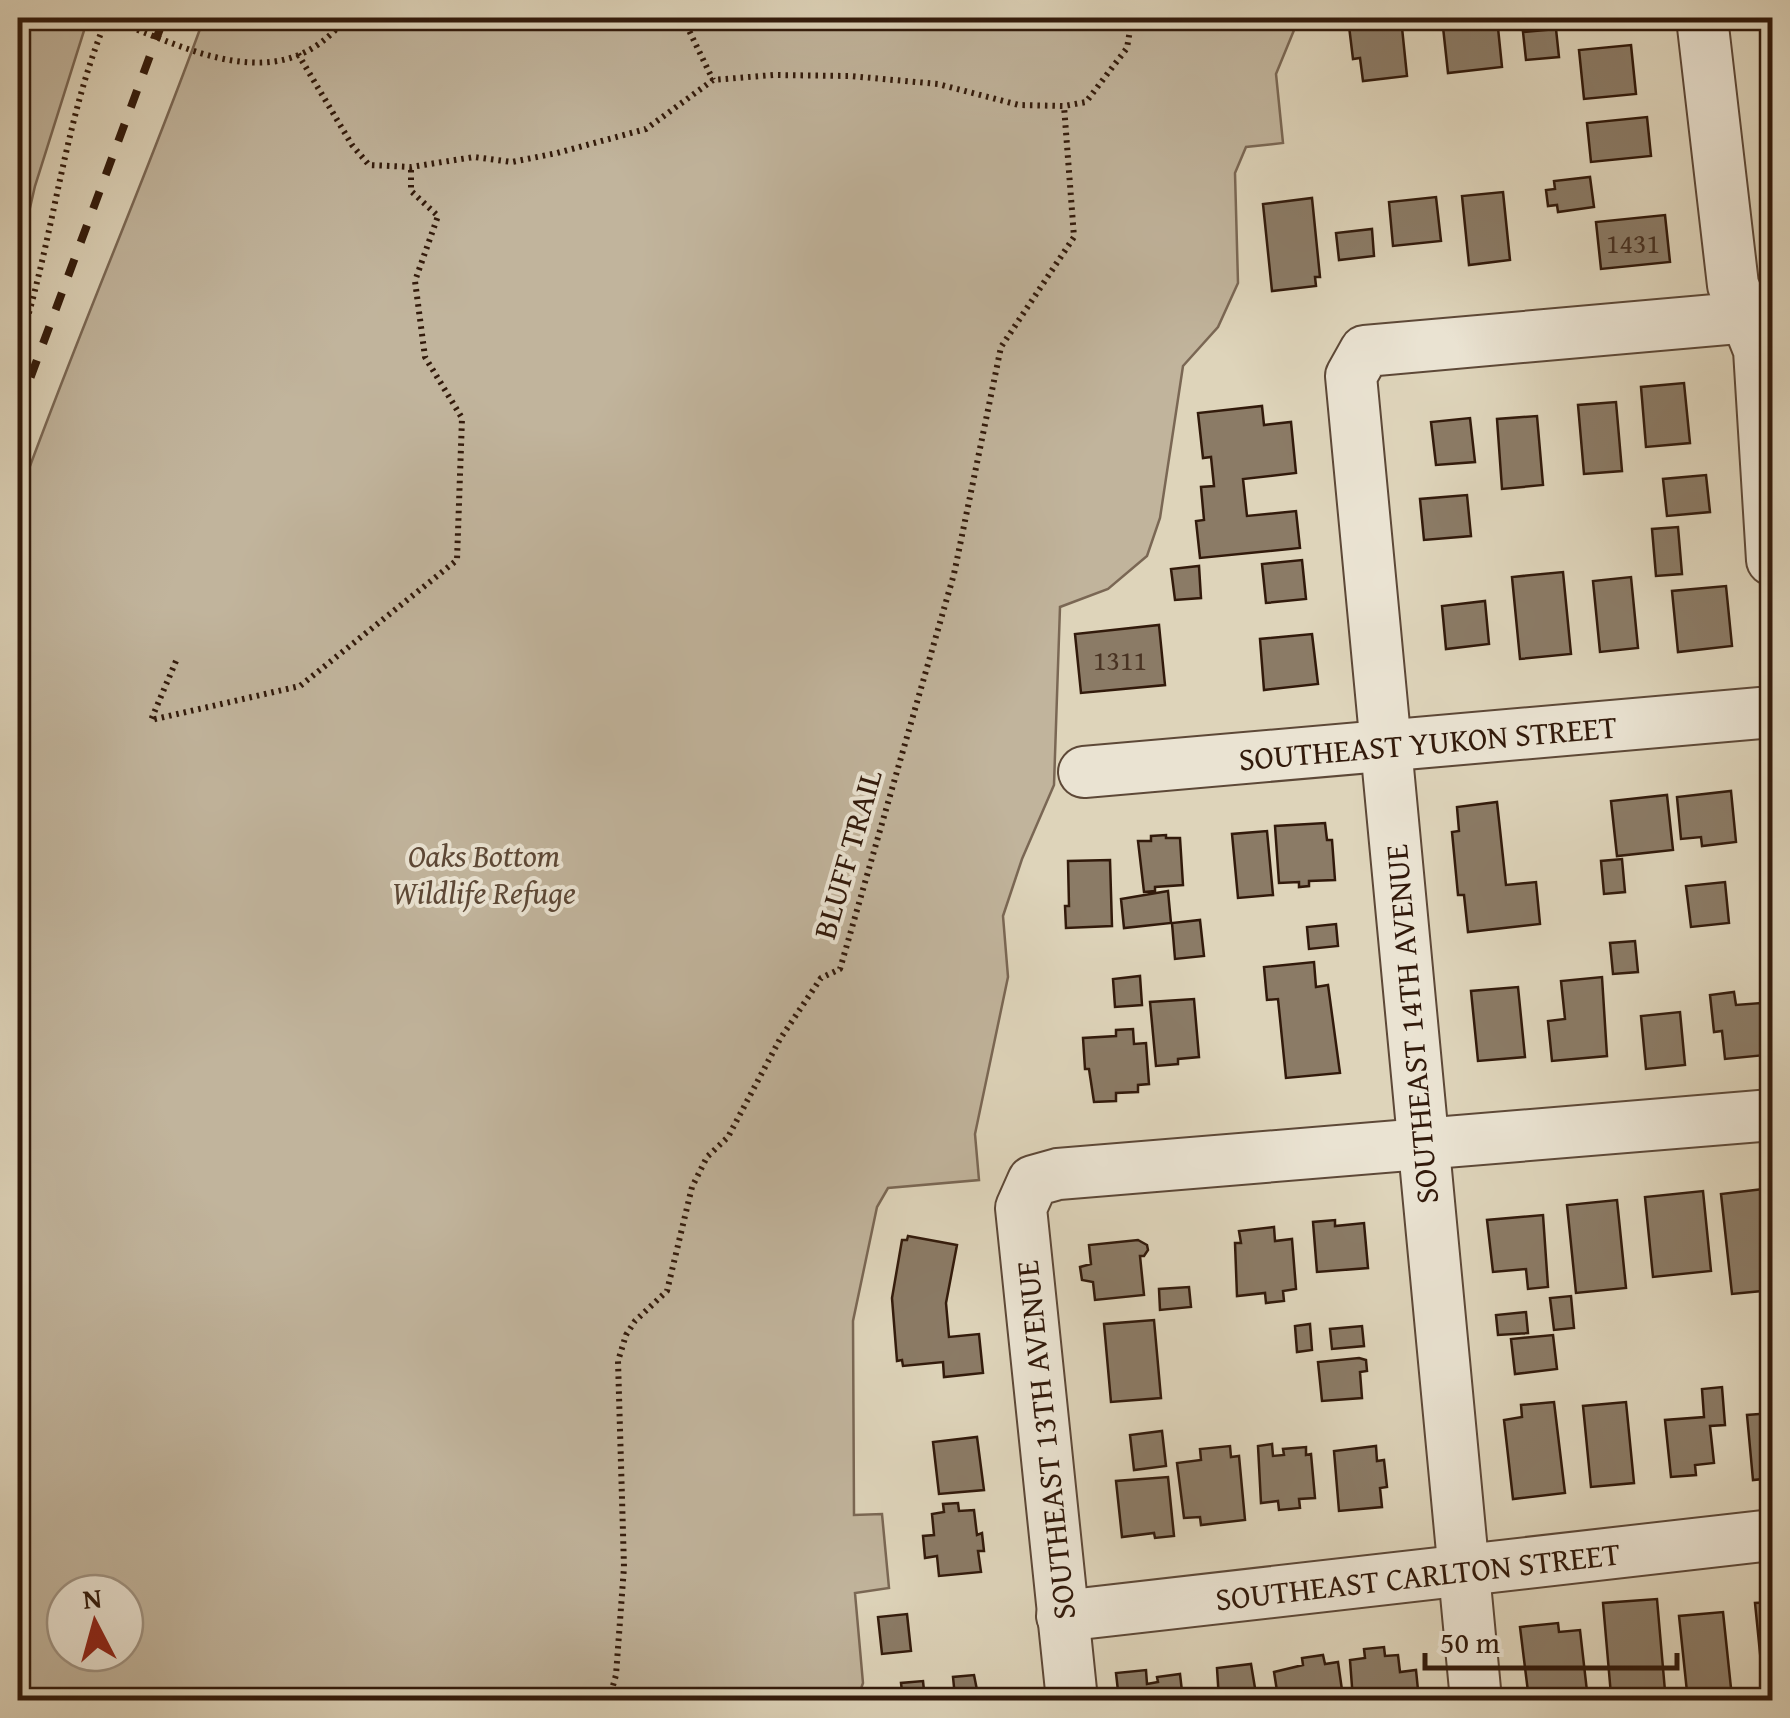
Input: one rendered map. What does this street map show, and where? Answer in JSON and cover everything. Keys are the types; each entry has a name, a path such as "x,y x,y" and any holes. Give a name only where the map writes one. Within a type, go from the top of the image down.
{"street":[{"path":"1702,18 1733,286 1759,316 1772,560"},
{"name":"SOUTHEAST 14TH AVENUE","path":"1476,1700 1351,376 1365,351 1759,316"},
{"name":"SOUTHEAST YUKON STREET","path":"1084,772 1772,712"},
{"path":"1422,1144 1772,1115"},
{"name":"SOUTHEAST 13TH AVENUE","path":"1072,1700 1021,1208 1033,1181 1058,1174 1422,1144"},
{"name":"SOUTHEAST CARLTON STREET","path":"1062,1616 1772,1535"}],"path":[{"path":"87,18 107,18 227,61 264,64 298,54 328,36 346,18"},
{"path":"18,349 88,67 107,18"},
{"path":"683,18 713,80"},
{"path":"298,54 352,146 368,164 411,168 474,158 512,162 646,129 713,80 773,75 888,78 953,87 1019,105 1064,106 1086,102 1126,48 1132,18"},
{"name":"BLUFF TRAIL","path":"609,1700 616,1675 624,1566 618,1361 626,1336 667,1292 692,1187 707,1156 728,1138 780,1038 821,978 840,970 954,574 1001,347 1074,237 1064,106"},
{"path":"176,661 151,720 300,686 457,560 462,418 424,357 415,281 438,216 411,191 411,168"}],"green space":[{"path":"18,18 88,18 35,186 18,260"},
{"name":"Oaks Bottom Wildlife Refuge","path":"204,18 1299,18 1276,74 1283,143 1246,147 1235,173 1238,283 1218,327 1183,366 1160,518 1147,556 1108,589 1060,607 1054,785 1003,916 1008,977 975,1134 979,1180 888,1188 877,1207 853,1321 854,1515 882,1514 889,1588 855,1593 863,1683 857,1700 18,1700 18,499"}],"building":[{"path":"1348,18 1401,18 1407,76 1363,81 1360,58 1353,59"},
{"path":"1442,18 1497,18 1502,67 1448,73"},
{"path":"1509,18 1537,18 1538,24 1510,27"},
{"path":"1556,29 1559,57 1526,60 1523,32"},
{"path":"1631,45 1636,94 1584,99 1579,50"},
{"path":"1772,92 1772,176 1764,93"},
{"path":"1647,117 1651,156 1591,162 1587,123"},
{"path":"1590,177 1594,207 1558,212 1557,205 1548,206 1546,190 1555,189 1554,181"},
{"path":"1765,177 1772,177 1772,248"},
{"path":"1503,192 1510,260 1469,265 1462,196"},
{"path":"1436,197 1441,241 1393,246 1389,202"},
{"path":"1312,198 1320,277 1315,277 1316,286 1272,291 1263,204"},
{"path":"1665,215 1670,262 1601,269 1596,222"},
{"path":"1372,229 1374,256 1339,260 1336,233"},
{"path":"1684,383 1690,443 1646,447 1641,387"},
{"path":"1616,402 1622,471 1584,474 1578,405"},
{"path":"1262,406 1264,425 1291,422 1296,473 1243,479 1247,516 1296,511 1300,548 1200,558 1196,521 1204,520 1201,487 1214,486 1211,457 1203,458 1198,413"},
{"path":"1537,416 1543,485 1502,489 1497,419"},
{"path":"1470,418 1475,462 1436,465 1431,422"},
{"path":"1706,475 1710,512 1667,516 1663,479"},
{"path":"1467,495 1471,536 1424,540 1420,499"},
{"path":"1678,527 1682,574 1656,576 1652,529"},
{"path":"1302,560 1306,599 1266,603 1262,564"},
{"path":"1199,566 1201,598 1175,600 1171,569"},
{"path":"1563,572 1571,654 1520,659 1512,577"},
{"path":"1631,577 1638,648 1600,652 1593,581"},
{"path":"1726,586 1732,646 1678,652 1672,591"},
{"path":"1485,601 1489,644 1446,649 1442,606"},
{"path":"1159,625 1165,685 1081,693 1075,634"},
{"path":"1312,634 1318,684 1264,690 1260,639"},
{"path":"1731,791 1736,842 1702,846 1701,837 1681,839 1677,797"},
{"path":"1667,795 1673,850 1617,856 1611,801"},
{"path":"1497,802 1506,885 1536,882 1540,924 1468,932 1464,895 1458,895 1452,832 1459,831 1457,807"},
{"path":"1325,823 1327,840 1332,840 1335,880 1309,881 1309,886 1299,887 1299,882 1279,883 1275,826"},
{"path":"1267,831 1273,895 1238,898 1232,834"},
{"path":"1166,835 1180,838 1183,885 1144,892 1138,841"},
{"path":"1622,859 1625,892 1604,894 1601,861"},
{"path":"1110,860 1112,926 1066,928 1068,861"},
{"path":"1725,882 1729,923 1691,927 1686,886"},
{"path":"1168,891 1171,923 1124,928 1121,899"},
{"path":"1200,920 1204,956 1175,959 1172,923"},
{"path":"1336,924 1338,946 1309,949 1307,927"},
{"path":"1635,941 1638,972 1613,974 1610,943"},
{"path":"1314,962 1316,987 1328,985 1340,1073 1286,1078 1278,999 1267,1000 1264,967"},
{"path":"1140,976 1142,1005 1115,1007 1113,979"},
{"path":"1602,977 1607,1056 1552,1061 1548,1021 1565,1019 1561,981"},
{"path":"1518,987 1525,1057 1478,1061 1471,991"},
{"path":"1734,992 1736,1005 1761,1003 1766,1055 1725,1059 1722,1031 1714,1032 1710,995"},
{"path":"1194,999 1199,1057 1156,1066 1150,1002"},
{"path":"1680,1012 1685,1065 1646,1069 1641,1016"},
{"path":"1133,1029 1134,1044 1146,1043 1149,1084 1138,1085 1138,1092 1116,1093 1116,1101 1094,1102 1089,1069 1085,1069 1083,1038 1116,1036 1116,1030"},
{"path":"1772,1188 1772,1290 1732,1294 1721,1194"},
{"path":"1703,1191 1711,1271 1653,1277 1645,1197"},
{"path":"1617,1200 1626,1288 1576,1293 1567,1205"},
{"path":"1543,1215 1548,1287 1528,1289 1526,1269 1493,1272 1487,1220"},
{"path":"1335,1220 1335,1226 1364,1223 1368,1268 1317,1272 1313,1222"},
{"path":"1274,1227 1275,1241 1292,1239 1296,1289 1283,1291 1284,1301 1266,1303 1265,1293 1237,1296 1235,1243 1241,1243 1239,1231"},
{"path":"908,1236 957,1245 946,1303 949,1337 979,1334 983,1373 944,1377 943,1362 903,1366 902,1360 897,1361 892,1298 902,1240"},
{"path":"1138,1240 1148,1250 1140,1256 1144,1295 1095,1300 1093,1282 1082,1280 1080,1267 1091,1264 1089,1245"},
{"path":"1189,1287 1191,1307 1160,1310 1159,1289"},
{"path":"1571,1296 1574,1328 1554,1330 1550,1298"},
{"path":"1526,1312 1528,1333 1498,1335 1496,1315"},
{"path":"1154,1320 1161,1398 1111,1402 1104,1324"},
{"path":"1310,1324 1312,1350 1297,1352 1295,1326"},
{"path":"1362,1326 1364,1346 1332,1349 1330,1329"},
{"path":"1553,1335 1557,1369 1515,1374 1511,1339"},
{"path":"1366,1360 1367,1371 1360,1372 1362,1398 1322,1401 1318,1362"},
{"path":"1722,1387 1725,1425 1710,1426 1714,1463 1695,1465 1696,1475 1671,1477 1665,1420 1704,1417 1702,1389"},
{"path":"1554,1402 1565,1493 1513,1499 1504,1420 1522,1417 1521,1405"},
{"path":"1626,1402 1634,1483 1591,1487 1583,1406"},
{"path":"1772,1413 1772,1478 1753,1480 1747,1415"},
{"path":"1162,1431 1166,1466 1134,1470 1130,1435"},
{"path":"977,1437 984,1490 939,1494 933,1442"},
{"path":"1272,1444 1273,1456 1284,1455 1283,1449 1306,1447 1306,1455 1311,1454 1315,1498 1299,1499 1300,1508 1279,1510 1278,1501 1261,1503 1258,1446"},
{"path":"1230,1446 1231,1457 1239,1456 1245,1520 1201,1525 1200,1517 1184,1518 1177,1463 1201,1460 1200,1449"},
{"path":"1376,1446 1377,1461 1384,1460 1387,1487 1380,1488 1382,1507 1339,1511 1334,1451"},
{"path":"1168,1477 1174,1536 1155,1538 1154,1533 1122,1537 1116,1481"},
{"path":"958,1503 959,1511 974,1510 977,1535 982,1533 984,1551 978,1551 981,1572 939,1576 937,1556 925,1558 923,1536 934,1535 932,1514 944,1512 943,1504"},
{"path":"1657,1599 1665,1691 1611,1695 1603,1603"},
{"path":"1772,1602 1772,1682 1763,1683 1755,1603"},
{"path":"1723,1612 1731,1688 1687,1692 1679,1616"},
{"path":"907,1614 911,1651 882,1654 878,1617"},
{"path":"1558,1623 1559,1632 1580,1630 1588,1700 1529,1700 1520,1627"},
{"path":"1384,1647 1385,1656 1398,1655 1400,1672 1416,1670 1419,1700 1353,1700 1350,1660 1365,1658 1364,1649"},
{"path":"1323,1655 1325,1664 1338,1662 1343,1697 1350,1700 1292,1700 1291,1689 1277,1691 1274,1672 1303,1665 1302,1658"},
{"path":"1251,1664 1257,1700 1219,1700 1217,1668"},
{"path":"1146,1670 1147,1684 1158,1682 1157,1677 1180,1674 1183,1700 1119,1700 1116,1673"},
{"path":"974,1675 979,1700 926,1700 955,1697 953,1677"},
{"path":"923,1681 925,1700 903,1700 901,1683"}],"railway":[{"path":"18,411 164,18"}]}
